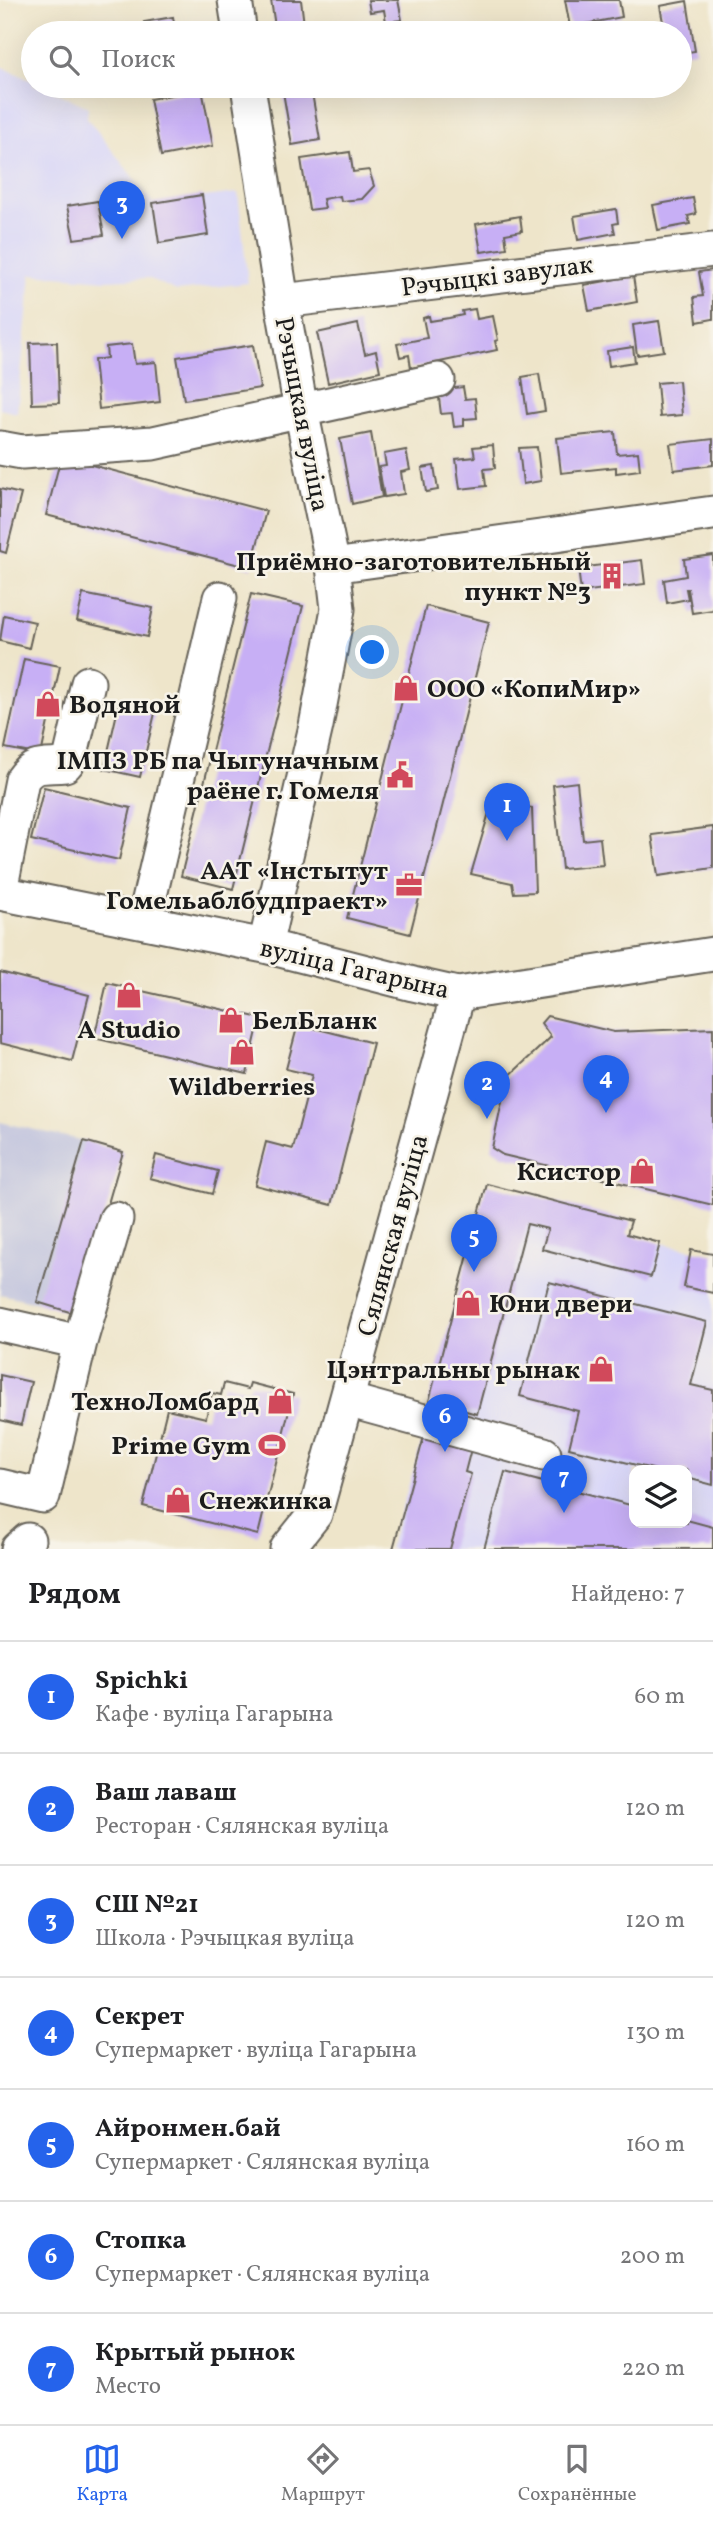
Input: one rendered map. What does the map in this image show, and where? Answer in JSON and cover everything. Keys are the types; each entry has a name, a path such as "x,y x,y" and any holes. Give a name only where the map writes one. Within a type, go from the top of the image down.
{"street":[{"path":"235,0 238,21"},
{"name":"Рэчыцкая вуліца","path":"250,98 282,301 333,566 338,609 316,726 265,946"},
{"name":"Рэчыцкі завулак","path":"282,301 713,250"},
{"path":"0,448 22,452 153,443 438,380"},
{"path":"333,566 713,513"},
{"path":"144,921 220,598"},
{"path":"0,892 22,780 28,770 65,765 70,759 88,683"},
{"name":"вуліца Гагарына","path":"0,892 265,946 413,985 458,993 713,954"},
{"name":"Сялянская вуліца","path":"287,1549 315,1514 458,993"},
{"path":"0,1486 43,1496 80,1342 116,1219"},
{"path":"0,1324 80,1342"},
{"path":"347,1400 544,1454"}],"shaded area":[{"path":"0,66 21,76 21,98 69,98 88,107 87,118 153,203 238,193 248,283 177,291 148,278 106,280 31,274 17,413 0,409"},
{"path":"0,1122 84,1141 37,1302 0,1294"},
{"name":"Цэнтральны рынак","path":"527,1224 548,1229 542,1248 651,1276 660,1243 713,1254 713,1549 389,1549 425,1433 429,1401 476,1414"}],"building":[{"path":"271,0 301,0 304,21 274,21"},
{"path":"368,0 398,0 402,20 386,21 384,10 370,12"},
{"path":"565,0 619,0 622,17 601,21 569,21"},
{"path":"687,1 690,21 663,21 660,6"},
{"path":"173,17 174,21 150,21"},
{"path":"204,98 213,146 161,156 150,99"},
{"path":"284,98 313,98 320,140 292,145"},
{"path":"350,152 353,172 369,170 374,186 362,199 341,201 340,196 323,199 325,208 309,210 301,159"},
{"path":"202,195 208,235 159,243 153,203"},
{"path":"693,198 696,214 688,216 690,224 658,230 653,205"},
{"path":"98,201 104,235 74,239 67,206"},
{"path":"616,209 618,223 613,224 615,233 578,240 574,216"},
{"path":"520,216 522,231 505,234 507,248 481,252 476,224"},
{"path":"713,270 713,319 697,322 694,297 703,296 699,272"},
{"path":"633,276 637,302 589,311 584,285"},
{"path":"475,309 477,319 493,316 498,340 495,341 497,350 411,368 409,355 400,357 397,344 427,338 423,318 429,316 430,321 449,318 463,315 462,311"},
{"path":"659,321 664,351 637,355 633,325"},
{"path":"358,324 365,354 376,351 380,371 328,383 317,333"},
{"path":"57,342 59,403 32,404 30,343"},
{"path":"132,344 135,364 156,362 160,402 99,409 94,360 107,358 106,347"},
{"path":"253,345 260,388 184,400 177,357"},
{"path":"633,347 635,362 609,366 607,351"},
{"path":"539,374 545,411 527,414 522,377"},
{"path":"679,381 682,415 660,417 657,383"},
{"path":"463,387 465,399 475,398 477,418 464,419 464,426 454,427 452,413 441,414 438,390"},
{"path":"615,432 617,454 638,452 640,470 616,473 616,467 561,473 557,438"},
{"path":"371,433 382,497 352,504 340,439"},
{"path":"713,439 713,465 674,470 670,444"},
{"path":"493,445 495,468 484,469 486,486 460,489 456,459 475,457 473,447"},
{"path":"537,447 541,481 523,484 519,448"},
{"path":"406,450 410,470 401,472 404,494 384,497 379,467 386,466 384,454"},
{"path":"61,457 266,511 251,568 46,515"},
{"path":"434,466 438,490 426,492 422,468"},
{"path":"0,489 21,494 6,553 0,551"},
{"path":"713,555 713,610 692,613 688,589 688,599 667,603 664,580 686,576 684,559"},
{"name":"Приёмно-заготовительный пункт №3","path":"642,560 645,584 581,592 578,568"},
{"path":"83,594 153,608 147,637 77,621"},
{"path":"251,594 303,606 233,889 181,876"},
{"path":"426,606 489,622 410,934 347,918"},
{"path":"4,615 35,622 29,648 0,641"},
{"path":"24,659 60,666 41,755 5,748"},
{"path":"119,704 155,713 140,777 104,769"},
{"path":"577,782 583,840 600,838 603,865 562,869 553,785"},
{"path":"44,787 131,808 119,860 31,840"},
{"path":"493,799 513,806 532,808 535,892 514,893 512,883 471,874"},
{"path":"713,827 713,868 658,876 652,835"},
{"path":"0,972 89,995 72,1061 0,1043"},
{"path":"107,983 260,1018 247,1074 94,1038"},
{"path":"547,1016 614,1032 713,1028 713,1205 503,1155 492,1148 507,1078 551,1037 541,1023"},
{"path":"298,1024 373,1043 332,1205 255,1185 266,1142 293,1149 312,1075 286,1069"},
{"path":"84,1141 123,1152 76,1314 37,1302"},
{"path":"156,1155 218,1171 212,1194 150,1178"},
{"path":"487,1184 631,1221 627,1234 660,1243 651,1277 542,1249 548,1229 527,1224 477,1414 429,1401"},
{"path":"691,1250 713,1254 713,1293 684,1287"},
{"path":"549,1282 707,1322 691,1385 713,1390 713,1485 692,1479 692,1465 636,1465 569,1448 578,1411 520,1396"},
{"path":"0,1375 31,1382 21,1425 0,1420"},
{"path":"224,1383 248,1389 250,1383 293,1394 258,1535 143,1506 167,1409 206,1418 212,1393 221,1395"},
{"path":"425,1433 472,1445 465,1472 471,1474 450,1549 393,1549"},
{"path":"505,1472 629,1505 629,1528 692,1528 692,1521 713,1527 713,1549 484,1549"}],"place":[{"name":"СШ №21","path":"122,239"},
{"name":"Приёмно-заготовительный пункт №3","path":"612,576"},
{"name":"ООО «КопиМир»","path":"406,688"},
{"name":"Водяной","path":"48,704"},
{"name":"ІМПЗ РБ па Чыгуначным раёне г. Гомеля","path":"400,775"},
{"name":"Spichki","path":"507,841"},
{"name":"ААТ «Інстытут Гомельаблбудпраект»","path":"409,885"},
{"name":"A Studio","path":"129,995"},
{"name":"БелБланк","path":"231,1020"},
{"name":"Wildberries","path":"242,1052"},
{"name":"Секрет","path":"606,1113"},
{"name":"Ваш лаваш","path":"487,1119"},
{"name":"Ксистор","path":"642,1171"},
{"name":"Айронмен.бай","path":"474,1272"},
{"name":"Юни двери","path":"468,1303"},
{"name":"Цэнтральны рынак","path":"601,1369"},
{"name":"ТехноЛомбард","path":"280,1401"},
{"name":"Prime Gym","path":"272,1445"},
{"name":"Стопка","path":"445,1452"},
{"name":"Снежинка","path":"178,1500"},
{"name":"Крытый рынок","path":"564,1513"}]}
